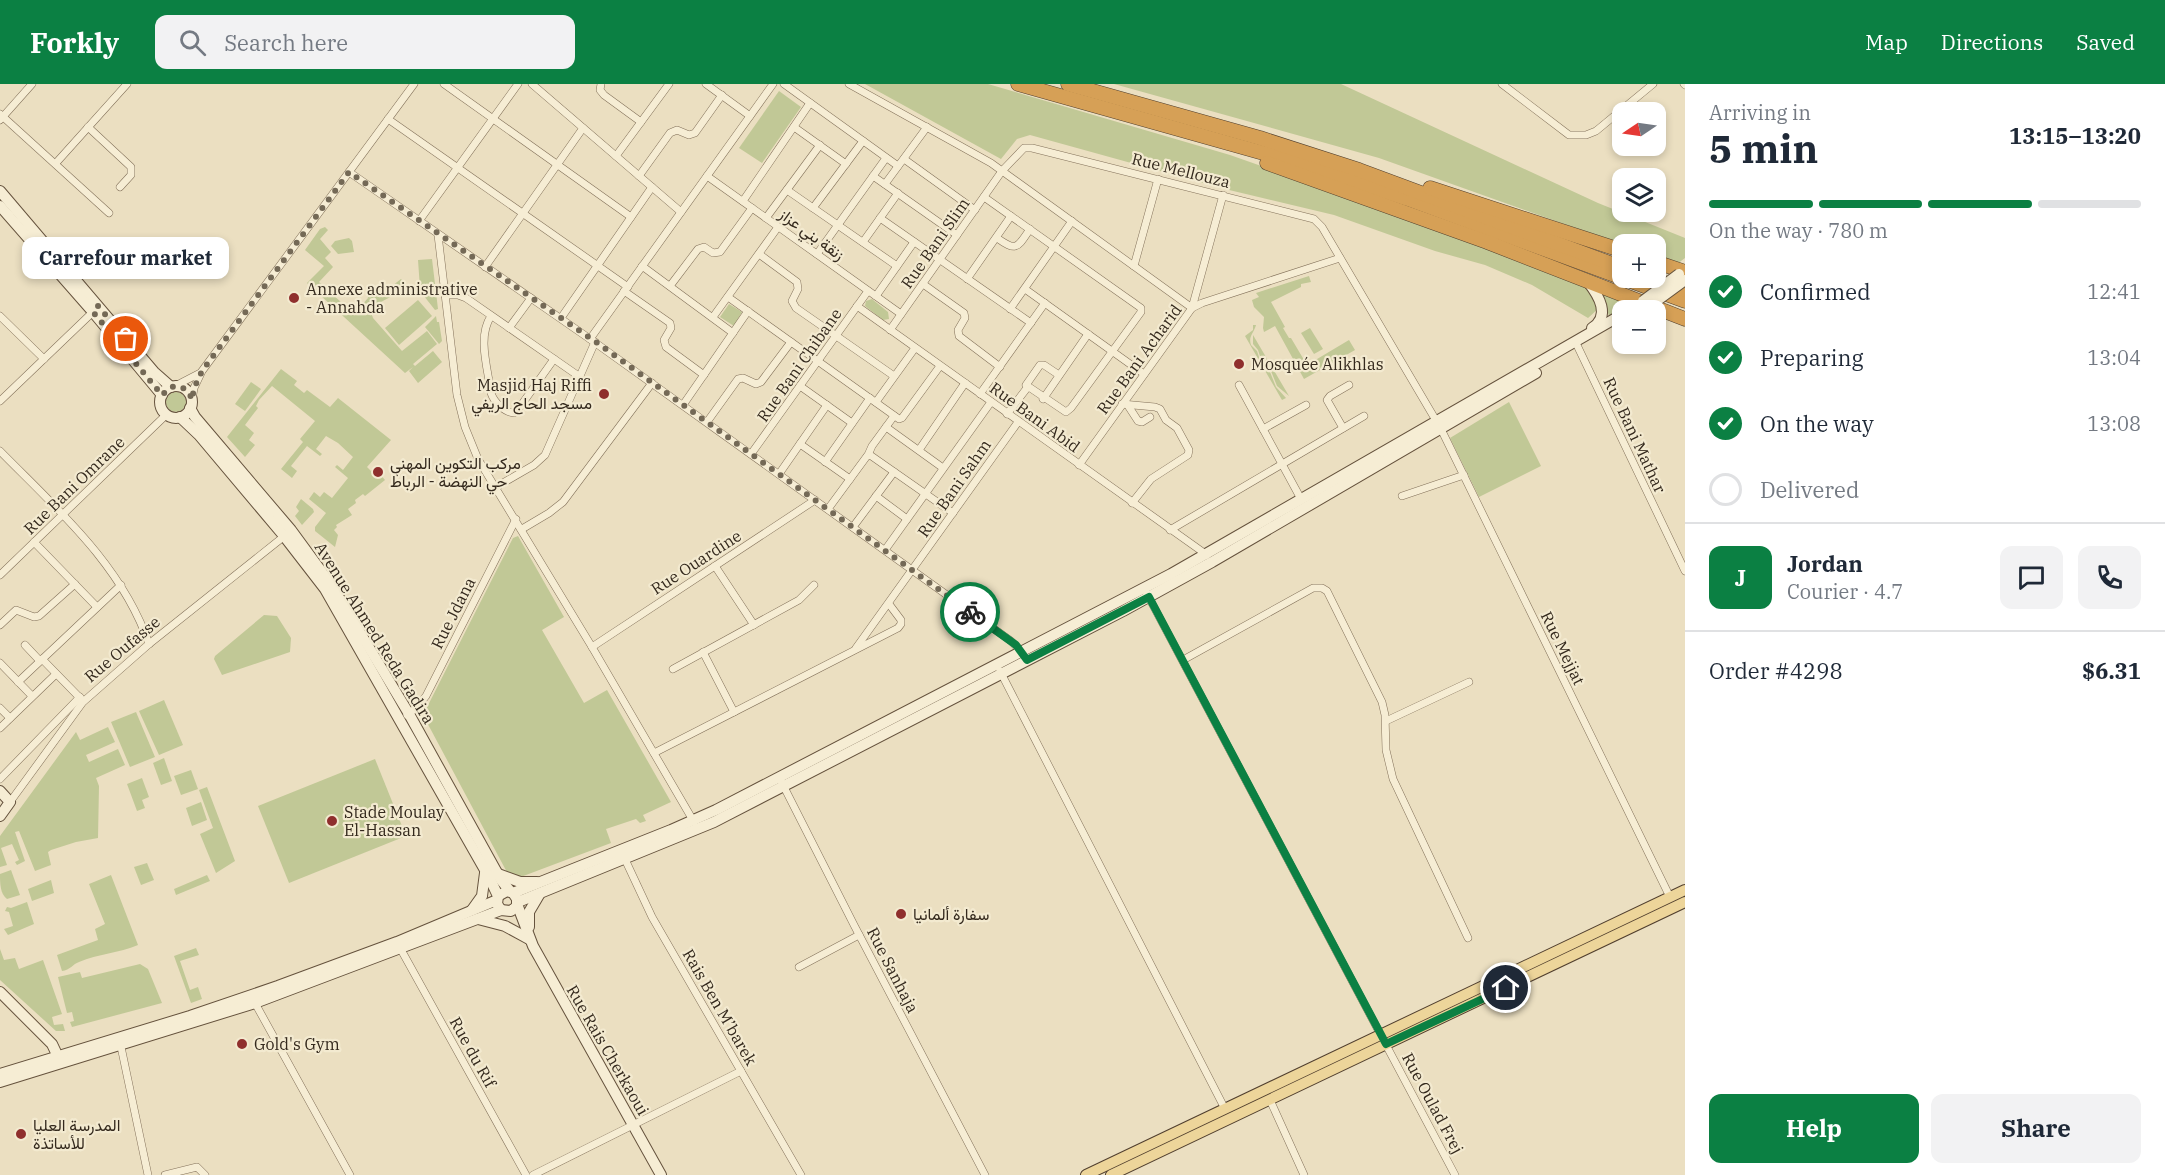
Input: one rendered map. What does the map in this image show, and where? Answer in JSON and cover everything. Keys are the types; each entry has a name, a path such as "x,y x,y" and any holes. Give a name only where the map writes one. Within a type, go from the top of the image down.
{"highway":[{"path":"1018,84 1309,166 1408,199 1685,301"},
{"path":"1068,84 1260,138 1359,170 1612,264"},
{"path":"1169,127 1196,140 1421,218 1588,282 1628,300"},
{"path":"1359,170 1400,177 1612,247"},
{"path":"1666,266 1683,273"},
{"path":"1666,283 1685,290"},
{"path":"1666,313 1685,319"}],"main road":[{"path":"0,191 162,395"},
{"path":"0,206 154,372 173,386 186,390 191,404 188,412 180,417 166,415 160,403 162,395 173,386"},
{"path":"1649,300 1683,273"},
{"path":"1540,363 1546,356 1600,321 1603,313 1602,307 1588,282"},
{"path":"0,1082 120,1041 255,1003 474,916 499,904 503,891 515,897 539,894 695,825 998,669 1022,652 1149,597 1205,555 1436,421 1540,363 1578,345 1612,322"},
{"path":"1205,555 1436,421 1612,328"},
{"name":"Avenue Ahmed Reda Gadira","path":"191,404 195,417 287,533"},
{"name":"Avenue Ahmed Reda Gadira","path":"180,417 199,435 332,585 485,869 499,904 529,939"},
{"name":"Avenue Ahmed Reda Gadira","path":"405,717 498,874 515,897 529,939"},
{"path":"0,791 10,802"},
{"name":"Rue Oufasse","path":"0,816 10,802"},
{"path":"499,904 511,911 515,897 543,882 623,855"},
{"path":"474,916 482,896 486,878 485,869"},
{"path":"498,874 520,882 543,882"},
{"path":"1112,1175 1270,1100 1384,1040 1685,890"},
{"path":"474,916 505,926 529,939 530,912 539,894"},
{"path":"1086,1175 1225,1109 1384,1040 1685,902"},
{"name":"Rue Rais Cherkaoui","path":"529,939 661,1175"},
{"path":"120,1041 399,946"},
{"path":"0,992 43,1033 52,1044 59,1060"},
{"path":"0,1074 59,1060"}],"street":[{"path":"32,84 1,117 56,163 109,213"},
{"path":"56,163 127,84"},
{"path":"191,404 194,388 202,371 414,84"},
{"path":"444,84 631,217"},
{"path":"419,221 518,84"},
{"path":"534,84 681,212"},
{"path":"601,84 600,90 604,96 641,122"},
{"path":"616,156 669,84"},
{"path":"706,84 750,116"},
{"path":"496,487 542,458 580,377 593,340 642,266 771,86 763,84"},
{"path":"784,84 898,166"},
{"path":"849,84 1002,171 1192,308 1223,195"},
{"path":"1502,84 1569,135 1578,136 1596,131 1653,84"},
{"path":"639,176 670,133 677,130 688,135 695,133 722,95"},
{"path":"743,201 810,103"},
{"path":"388,119 597,266 670,324 671,328 664,340 666,347 704,375"},
{"path":"88,127 131,167 131,175 120,187"},
{"path":"794,127 846,164"},
{"path":"885,184 927,127"},
{"path":"485,267 583,128"},
{"path":"813,208 863,141"},
{"path":"766,218 820,145"},
{"name":"Rue Mellouza","path":"1002,171 1021,149 1029,147 1314,219 1322,227 1436,421"},
{"path":"817,254 886,158"},
{"path":"904,159 975,210"},
{"name":"Rue Bani Slim","path":"890,330 1002,171"},
{"path":"349,172 652,382 913,570 1022,652"},
{"name":"زنقة بني عزاز","path":"707,176 901,314"},
{"path":"873,176 957,235"},
{"path":"1134,266 1158,179"},
{"path":"561,318 652,187"},
{"path":"787,190 897,266"},
{"path":"863,242 898,193"},
{"path":"984,197 1141,308 1141,312 1070,411 1064,412 1027,388"},
{"path":"670,286 698,249 704,247 713,253 720,252 752,208"},
{"path":"967,279 1011,216"},
{"path":"880,218 1031,323"},
{"path":"1010,309 1072,221"},
{"path":"712,317 778,226"},
{"path":"996,238 1014,248 1019,245 1030,229"},
{"path":"438,235 457,395 462,417 478,459 592,647 695,825"},
{"path":"876,296 914,242"},
{"path":"759,254 797,282 798,289 792,301 796,308 894,376"},
{"name":"Rue Bani Acharid","path":"1079,465 1192,308 1340,258"},
{"path":"642,266 734,333"},
{"path":"923,284 964,313 965,318 958,330 960,336 1000,367"},
{"path":"1025,289 1143,374"},
{"name":"Rue Bani Chibane","path":"752,454 868,291"},
{"path":"445,295 462,296 580,377"},
{"path":"728,297 894,416 902,418 940,366"},
{"path":"509,328 531,298"},
{"path":"980,394 1045,303"},
{"name":"Rue Bani Abid","path":"857,306 1205,555"},
{"path":"0,402 96,309"},
{"path":"683,405 748,311"},
{"path":"0,316 44,359"},
{"path":"491,316 484,334 491,393 495,402 509,412 517,411 554,359"},
{"path":"1043,399 1088,334"},
{"path":"707,422 738,379 743,378 756,384 761,382 791,342"},
{"name":"Rue Bani Mathar","path":"1578,345 1685,571"},
{"path":"825,462 852,423 894,376 915,348"},
{"path":"1007,414 1027,388 1026,383 1040,365 1044,365 1059,375"},
{"path":"173,386 202,371"},
{"path":"522,530 563,502 652,382"},
{"path":"919,450 965,383"},
{"path":"1239,385 1301,499"},
{"path":"1343,428 1327,400 1348,385"},
{"path":"800,386 852,423"},
{"path":"885,550 991,402"},
{"path":"1125,404 1138,422 1150,417"},
{"path":"1125,404 1160,409 1166,420 1177,428 1190,452 1151,479 1132,503"},
{"path":"779,474 827,405"},
{"path":"1263,429 1306,405"},
{"name":"Rue Bani Omrane","path":"0,575 166,415"},
{"path":"828,509 894,416"},
{"path":"1170,530 1364,416"},
{"name":"Rue Mejjat","path":"1436,421 1670,897"},
{"name":"Rue Bani Sahm","path":"855,650 1018,422"},
{"path":"886,426 943,468"},
{"path":"800,444 850,479"},
{"path":"0,451 62,514 106,564 121,585 149,644"},
{"path":"868,455 953,513"},
{"path":"853,527 894,472"},
{"path":"1402,496 1464,475"},
{"path":"876,496 907,519"},
{"name":"Rue Ouardine","path":"592,647 815,500"},
{"name":"Rue Jdana","path":"405,717 426,696 516,519"},
{"name":"Rue Oufasse","path":"10,802 82,700 287,533"},
{"path":"34,542 97,607"},
{"path":"715,566 754,625"},
{"path":"0,625 16,610 34,617 39,616 75,584"},
{"path":"18,682 121,585"},
{"path":"673,669 799,600 814,585"},
{"path":"1183,660 1314,588 1322,588 1329,594 1382,702 1386,721 1386,750 1393,779 1468,938"},
{"name":"Rue Oulad Frej","path":"1149,597 1455,1175"},
{"path":"654,753 900,626 901,620 889,604"},
{"path":"0,778 82,700 25,645"},
{"path":"704,652 734,712"},
{"path":"0,663 32,696"},
{"path":"998,669 1225,1109"},
{"path":"0,728 56,674"},
{"path":"1386,721 1469,682"},
{"path":"0,708 10,718"},
{"name":"Rue Sanhaja","path":"782,782 859,935 985,1175"},
{"name":"Rais Ben M’barek","path":"623,855 652,917 801,1175"},
{"path":"799,967 859,935"},
{"name":"Rue du Rif","path":"399,946 526,1175"},
{"path":"255,1003 350,1175"},
{"path":"120,1041 148,1175"},
{"path":"533,1175 741,1071"},
{"path":"1270,1100 1304,1175"},
{"path":"165,1175 197,1167 205,1175"}],"green space":[{"path":"865,84 988,84 1230,155 1582,285 1590,291 1598,309 1588,318 1532,285 1485,265 1435,251 1334,215 1225,189 1030,135 1017,139 1001,159"},
{"path":"1114,84 1341,84 1612,209 1612,222 1645,222 1685,238 1685,258 1677,264 1666,260 1666,234 1612,234 1612,241 1379,158"},
{"path":"779,91 801,107 762,163 739,148"},
{"path":"325,227 328,230 320,239 331,252 325,258 333,267 319,282 354,314 368,298 367,293 378,292 386,287 388,289 401,279 409,289 420,288 418,260 432,259 438,309 435,310 420,291 398,294 394,288 396,294 379,303 371,312 373,318 402,351 427,331 437,344 413,364 415,366 433,351 442,362 418,383 409,371 413,367 405,373 307,283 324,266 305,250 320,229"},
{"path":"349,238 352,241 354,252 338,254 331,246 335,241"},
{"path":"1309,276 1311,282 1301,284 1301,287 1271,302 1289,338 1307,365 1349,340 1355,350 1304,379 1275,326 1264,332 1264,317 1254,307 1252,300 1259,297 1256,293"},
{"path":"1602,293 1620,300 1612,300 1612,314 1609,316"},
{"path":"872,299 888,312 889,319 883,320 865,306 866,301"},
{"path":"418,300 432,316 399,345 385,328"},
{"path":"729,304 742,312 734,326 720,317"},
{"path":"436,316 442,341 439,344 425,327"},
{"path":"1253,325 1256,325 1251,337 1251,345 1270,372 1276,387 1286,398 1282,400 1245,336 1253,330"},
{"path":"1310,328 1323,349 1314,354 1301,333"},
{"path":"1253,335 1289,396 1277,386 1271,371 1261,359 1253,344"},
{"path":"281,369 297,381 294,385 304,393 307,390 330,407 338,398 391,440 367,467 371,471 374,467 385,480 365,496 363,494 355,500 356,503 348,509 352,515 336,525 334,530 338,535 335,547 315,531 315,527 326,513 309,499 314,492 320,497 324,492 332,498 348,478 335,467 337,465 343,470 353,457 338,443 326,436 316,449 322,454 320,456 307,446 291,466 297,471 292,478 281,469 303,442 300,439 315,421 272,386 259,400 256,406 258,408 245,425 254,433 249,440 255,445 245,457 227,437"},
{"path":"251,382 261,389 245,411 235,404"},
{"path":"172,392 180,392 186,398 186,406 180,412 172,412 166,406 166,398"},
{"path":"1509,402 1541,466 1479,497 1450,438"},
{"path":"301,499 314,512 302,525 295,516 299,511 296,507"},
{"path":"518,536 564,617 542,630 584,703 607,690 671,802 643,815 646,821 640,823 636,819 606,829 611,843 518,878 509,876 423,715 513,538"},
{"path":"264,615 277,616 291,638 290,652 222,675 214,659 215,656"},
{"path":"164,700 183,745 159,755 139,711"},
{"path":"136,712 155,757 130,767 111,722"},
{"path":"108,727 115,742 86,755 89,762 118,749 125,765 96,778 99,786 98,838 51,850 48,852 51,865 35,871 19,831 15,832 25,861 17,865 15,862 19,860 12,844 1,848 7,865 0,867 0,836 76,732 80,740"},
{"path":"164,758 172,781 161,785 153,763"},
{"path":"375,759 406,836 289,883 258,806"},
{"path":"191,770 198,789 181,795 174,776"},
{"path":"142,778 149,797 142,800 145,808 137,811 127,784"},
{"path":"207,787 235,861 216,873 200,834 213,828 199,790"},
{"path":"201,802 207,820 192,826 186,808"},
{"path":"147,863 154,880 141,885 134,867"},
{"path":"11,870 20,895 7,899 0,885 0,874"},
{"path":"111,875 138,945 86,959 62,971 57,955 98,940 95,929 105,924 89,884"},
{"path":"207,875 210,881 176,895 174,889"},
{"path":"51,880 54,893 32,901 28,889"},
{"path":"27,902 34,924 8,935 4,929 13,926 9,912 5,911 7,907 11,908"},
{"path":"196,948 199,955 180,961 190,990 198,987 202,999 191,1003 174,956"},
{"path":"0,949 4,960 15,958 19,969 43,960 62,1014 52,1017 54,1025 63,1024 65,1031 56,1031 0,980"},
{"path":"140,964 148,969 162,1003 72,1027 70,1022 74,1021 72,1012 67,1013 58,977 80,972 82,978"}],"way so far":[{"path":"126,339 98,306 93,312 162,395 164,391 175,386 186,390 192,400 194,388 202,371 349,172 596,342 970,612"}],"place":[{"name":"Annexe administrative - Annahda","path":"294,298"},
{"name":"Carrefour market","path":"126,339"},
{"name":"Mosquée Alikhlas","path":"1239,364"},
{"name":"Masjid Haj Riffi مسجد الحاج الريفي","path":"604,394"},
{"name":"مركب التكوين المهني حي النهضة - الرباط","path":"378,472"},
{"name":"Stade Moulay El-Hassan","path":"332,821"},
{"name":"سفارة ألمانيا","path":"901,914"},
{"name":"Gold's Gym","path":"242,1044"},
{"name":"المدرسة العليا للأساتذة","path":"21,1134"}],"route":[{"path":"970,612 1016,645 1027,660 1149,597 1386,1044 1506,988"}]}
